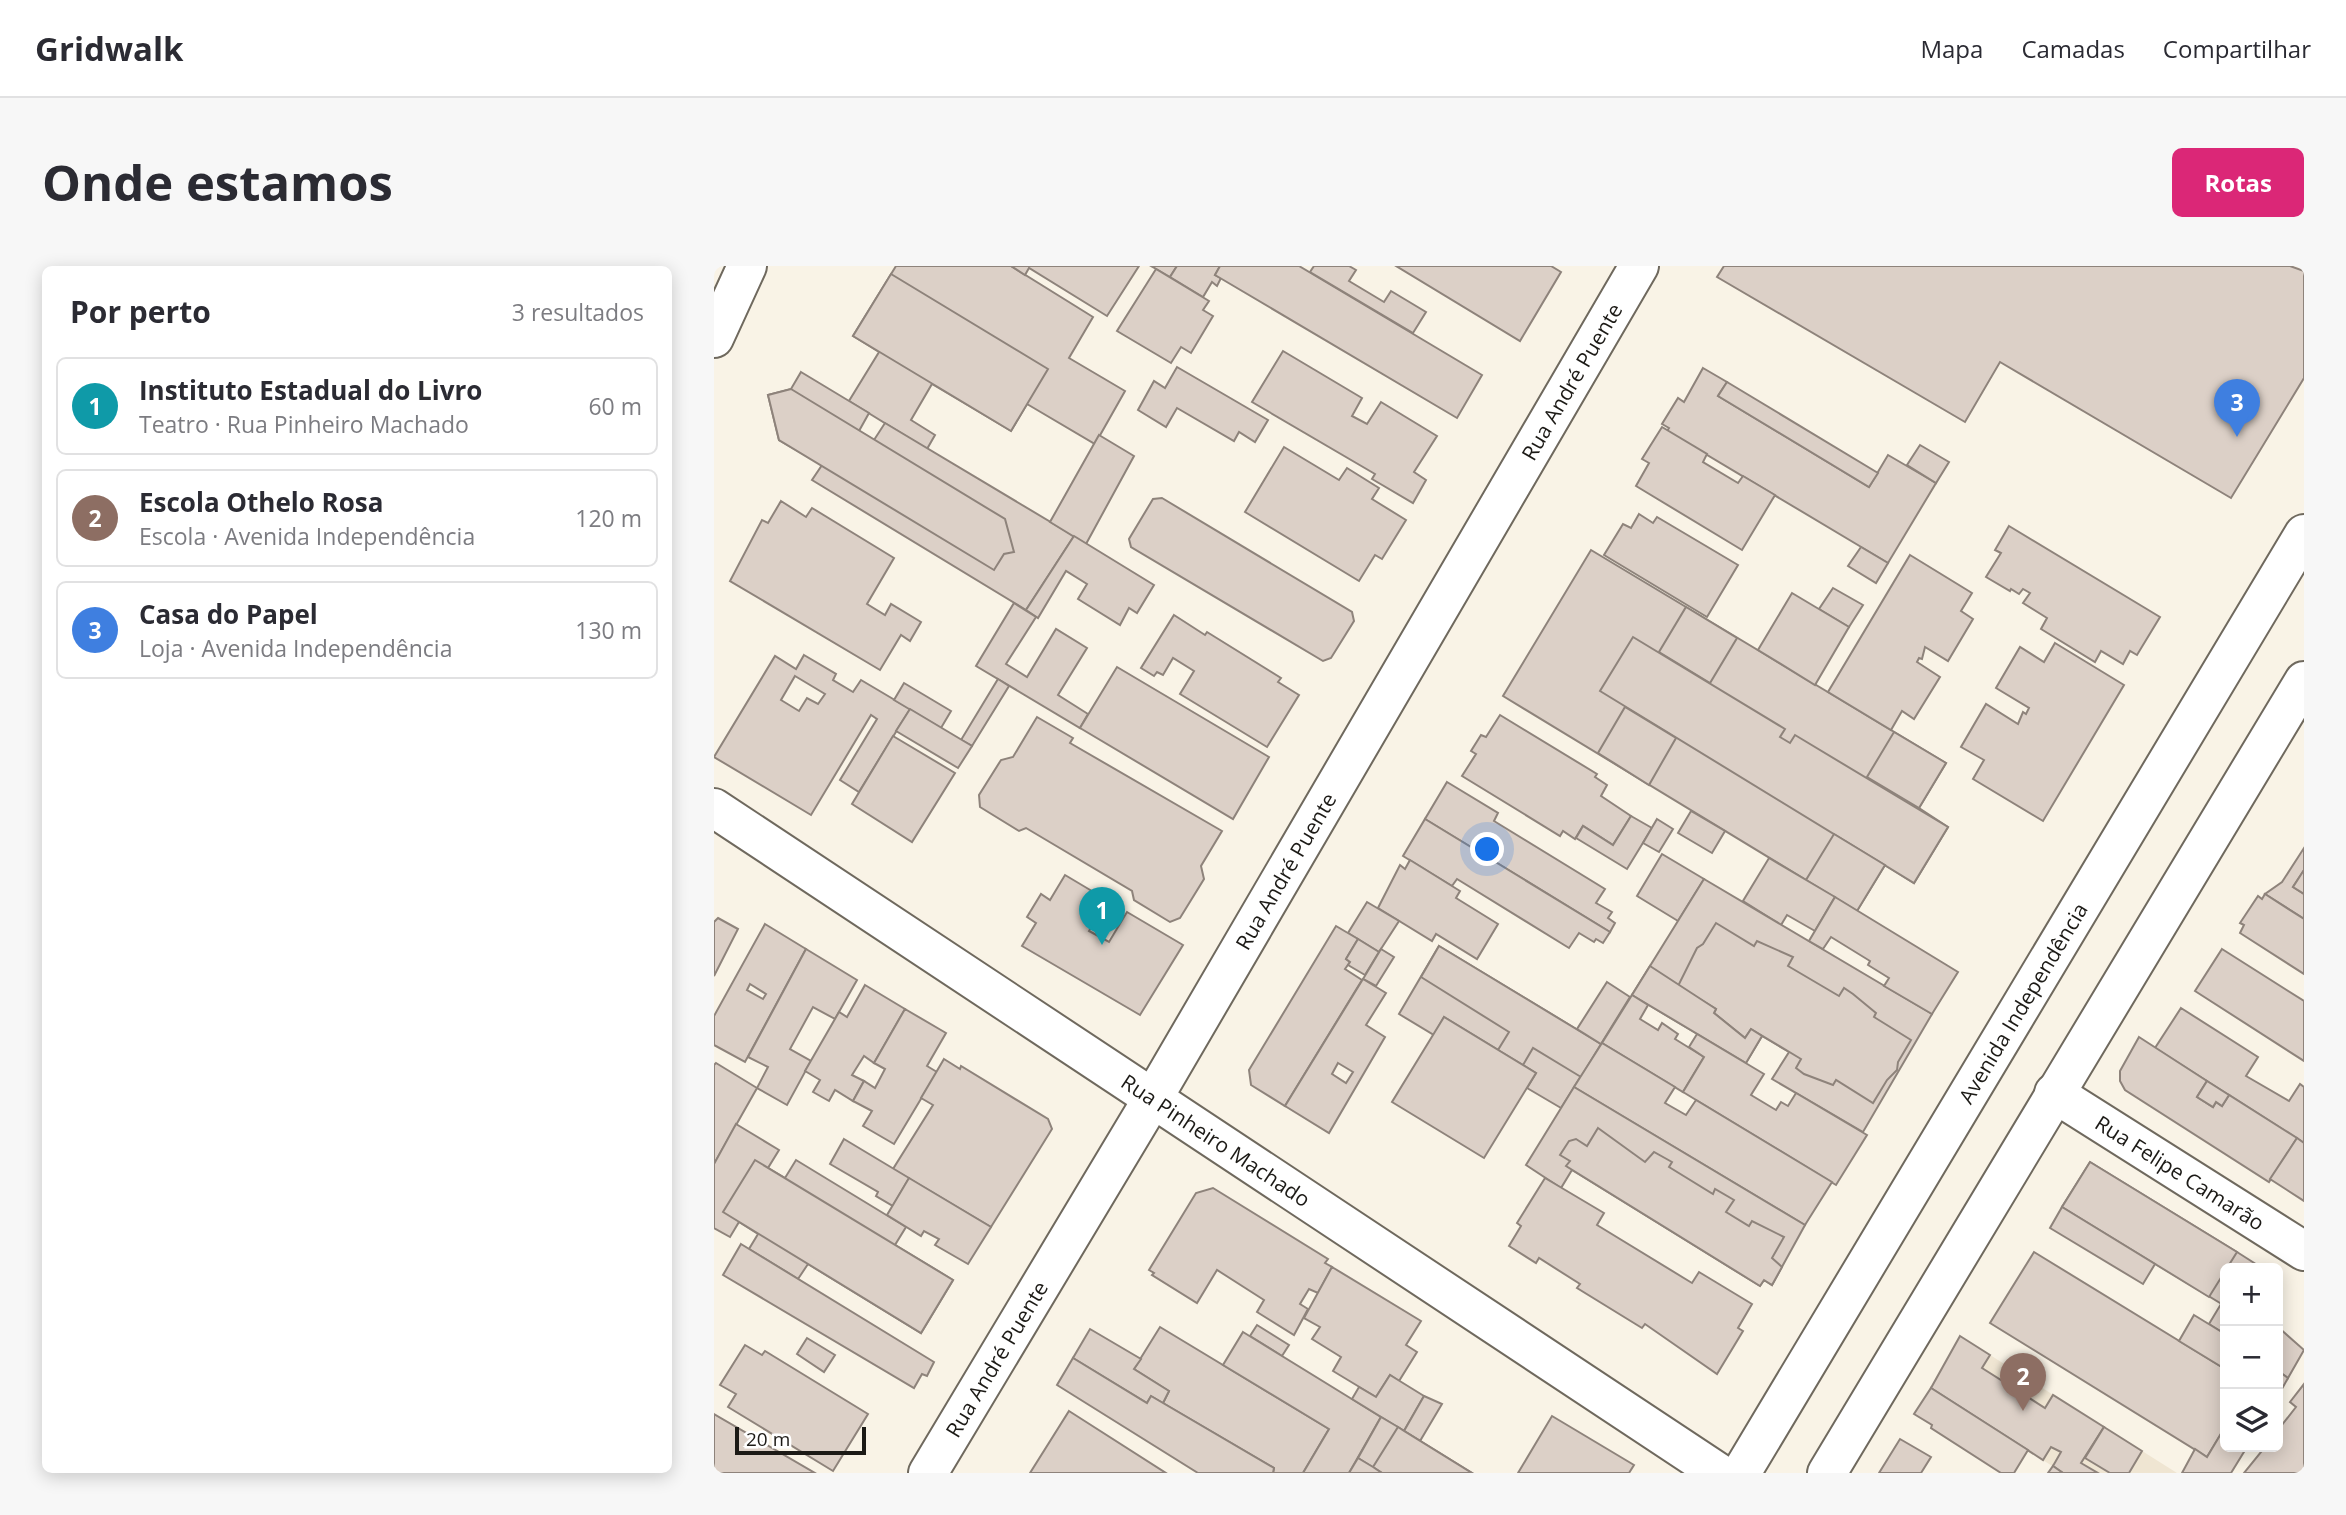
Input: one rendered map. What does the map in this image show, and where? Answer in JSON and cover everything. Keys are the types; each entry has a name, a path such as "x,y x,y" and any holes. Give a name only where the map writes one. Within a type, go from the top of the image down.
{"street":[{"path":"714,338 747,266"},
{"name":"Rua André Puente","path":"928,1473 1153,1098 1639,266"},
{"name":"Avenida Independência","path":"1741,1473 2304,534"},
{"path":"1827,1473 2304,681"},
{"name":"Rua Pinheiro Machado","path":"714,808 1719,1473"},
{"name":"Rua Felipe Camarão","path":"2054,1093 2304,1251"}],"shaded area":[{"path":"1960,1336 2177,1473 2063,1473 1931,1388"}],"building":[{"path":"896,266 1011,266 1093,317 1069,358 1125,391 1095,444 1027,404 1011,431 932,384 911,420 935,435 927,449 849,401 879,352 853,336"},
{"path":"1011,266 1139,266 1107,316 1029,268 1025,275"},
{"path":"1151,266 1177,266 1170,277"},
{"path":"1177,266 1220,266 1215,275 1221,278 1217,286 1212,282 1203,297 1170,277"},
{"path":"1220,266 1299,266 1482,375 1457,418 1215,275"},
{"path":"1314,266 1349,266 1356,270 1349,281 1384,302 1391,291 1426,312 1413,333 1310,272"},
{"path":"1396,266 1551,266 1561,272 1520,341"},
{"path":"1724,266 2290,266 2304,271 2304,378 2231,498 2000,362 1965,422 1717,277"},
{"path":"1156,269 1209,301 1203,310 1213,316 1191,353 1181,347 1171,363 1117,331"},
{"path":"891,274 1048,369 1011,431 853,336"},
{"path":"1283,351 1362,398 1352,416 1367,424 1381,402 1437,436 1414,472 1426,480 1413,503 1372,479 1375,474 1252,402"},
{"path":"1177,367 1268,420 1255,442 1239,432 1234,441 1177,408 1166,427 1138,410 1154,381 1165,388"},
{"path":"1703,368 1727,382 1718,396 1869,487 1888,455 1936,483 1888,563 1667,431 1669,428 1662,424 1678,398 1684,402"},
{"path":"801,372 869,413 859,431 874,440 885,423 1074,536 1026,610 812,480 822,465 779,440 768,395 791,389"},
{"path":"1727,382 1878,473 1869,487 1718,396"},
{"path":"791,389 1005,519 1014,552 1004,554 994,570 779,440 768,395"},
{"path":"1662,427 1707,454 1703,462 1738,483 1743,476 1775,495 1742,550 1636,486 1649,463 1642,459"},
{"path":"1099,435 1134,456 1086,544 1050,522"},
{"path":"1920,445 1949,462 1936,483 1907,465"},
{"path":"1284,447 1339,480 1347,468 1379,488 1372,499 1406,520 1382,559 1375,555 1359,581 1245,512"},
{"path":"1162,498 1352,612 1354,621 1331,658 1323,661 1131,547 1129,539 1153,499"},
{"path":"781,501 806,517 812,508 894,558 867,604 885,615 891,604 921,622 910,641 901,635 880,670 730,581 762,520 768,523"},
{"path":"1639,514 1653,523 1657,517 1738,565 1707,617 1604,555 1623,524 1631,528"},
{"path":"2009,526 2160,617 2137,655 2130,651 2123,664 2101,651 2095,662 2041,629 2047,618 2023,603 2030,593 2023,589 2019,594 2011,589 2010,591 1986,577 2001,553 1995,550"},
{"path":"1074,536 1154,585 1137,613 1129,608 1120,625 1078,599 1087,584 1066,571 1038,618 1026,610"},
{"path":"1861,547 1888,563 1876,583 1848,566"},
{"path":"1591,550 1946,763 1919,808 1948,827 1914,883 1885,865 1857,911 1503,696"},
{"path":"1910,555 1972,593 1961,611 1973,619 1948,661 1925,647 1922,659 1919,658 1917,662 1940,677 1914,719 1902,711 1891,730 1828,692"},
{"path":"1833,588 1863,605 1849,627 1819,609"},
{"path":"1792,593 1849,627 1815,685 1758,650"},
{"path":"1014,603 1036,617 1006,664 1027,677 1056,629 1087,648 1058,695 1088,714 1080,728 976,666"},
{"path":"1686,607 1737,638 1710,683 1659,652"},
{"path":"1174,615 1281,678 1278,682 1299,695 1267,747 1180,694 1194,671 1173,658 1163,675 1157,672 1154,676 1141,668"},
{"path":"1633,637 1785,729 1780,737 1790,743 1795,735 1948,827 1914,883 1600,691"},
{"path":"2055,643 2124,685 2043,821 1973,779 1984,760 1961,747 1986,704 2018,724 2023,712 2026,714 2029,708 1996,688 2020,647 2044,662"},
{"path":"804,655 836,674 833,680 853,692 861,680 910,709 859,792 840,780 877,719 871,715 811,815 714,757 775,656 796,669","holes":["795,676 825,694 818,704 807,698 799,711 781,700"]},
{"path":"1117,667 1269,757 1233,819 1080,728"},
{"path":"998,679 1009,686 972,746 961,740"},
{"path":"904,683 951,711 941,728 894,700"},
{"path":"1625,707 1676,738 1649,785 1598,753"},
{"path":"910,709 972,746 958,768 896,731"},
{"path":"1500,715 1597,774 1595,777 1607,785 1601,796 1631,816 1613,845 1583,826 1575,839 1563,831 1560,836 1462,776 1476,754 1471,751 1481,735 1486,737"},
{"path":"1037,717 1073,738 1070,743 1222,831 1201,866 1204,879 1180,918 1170,922 1134,900 1132,891 1026,828 1019,831 980,807 979,795 1001,760 1013,757"},
{"path":"1894,732 1946,763 1919,808 1867,777"},
{"path":"893,736 955,773 912,842 852,804"},
{"path":"1447,782 1498,813 1494,821 1605,889 1596,903 1612,912 1608,918 1615,923 1610,932 1425,819"},
{"path":"1691,811 1725,831 1712,853 1678,833"},
{"path":"1631,816 1652,828 1627,869 1576,838 1583,826 1613,845"},
{"path":"1425,819 1610,932 1603,943 1596,939 1594,942 1579,933 1569,948 1457,879 1452,886 1403,856"},
{"path":"1657,819 1673,829 1659,852 1643,843"},
{"path":"1834,834 1885,865 1857,911 1806,880"},
{"path":"2304,848 2304,870 2293,887 2304,894 2304,919 2265,894 2282,882"},
{"path":"1662,854 1704,879 1678,921 1637,896"},
{"path":"1769,858 1835,897 1815,931 1787,915 1781,925 1743,901"},
{"path":"1410,860 1460,891 1456,898 1498,924 1477,959 1436,934 1432,941 1378,908 1400,865 1405,869"},
{"path":"2304,870 2304,894 2293,887"},
{"path":"1065,875 1107,900 1089,931 1109,942 1127,912 1183,945 1140,1015 1022,946 1036,923 1027,917 1041,894 1050,900"},
{"path":"1704,879 1932,1014 1863,1132 1772,1079 1789,1052 1762,1036 1746,1063 1632,995"},
{"path":"2265,894 2304,919 2304,974 2240,933 2244,925 2240,923 2258,896 2262,899"},
{"path":"1835,897 1958,972 1932,1014 1884,986 1889,978 1868,965 1870,961 1831,937 1823,949 1809,941"},
{"path":"1367,902 1399,921 1379,952 1348,933"},
{"path":"718,918 738,929 714,976 714,922"},
{"path":"1716,923 1754,946 1757,941 1793,957 1788,966 1839,996 1844,988 1876,1013 1874,1017 1911,1040 1898,1062 1897,1070 1887,1080 1873,1103 1836,1080 1833,1085 1804,1074 1796,1068 1801,1059 1751,1029 1745,1038 1714,1013 1716,1009 1678,986 1697,948 1703,944"},
{"path":"765,924 806,949 745,1062 714,1045 714,1016","holes":["750,984 766,994 763,999 747,990"]},
{"path":"1336,926 1358,939 1346,959 1350,962 1345,969 1362,980 1285,1106 1251,1085 1249,1070"},
{"path":"1358,939 1379,952 1365,975 1348,965 1350,962 1346,959"},
{"path":"1439,946 1601,1044 1561,1108 1527,1088 1536,1073 1444,1017 1434,1035 1399,1014"},
{"path":"1439,946 1601,1044 1581,1077 1533,1048 1523,1065 1498,1050 1509,1032 1421,977"},
{"path":"806,949 857,980 835,1019 813,1007 790,1049 811,1061 787,1105 757,1088 768,1067 748,1057"},
{"path":"1381,949 1394,957 1376,986 1363,979"},
{"path":"2222,949 2304,1001 2304,1061 2195,991"},
{"path":"1650,966 1716,1009 1714,1013 1745,1038 1751,1029 1762,1036 1746,1063 1632,995"},
{"path":"1363,979 1386,993 1366,1025 1385,1037 1329,1133 1285,1106","holes":["1338,1063 1353,1072 1346,1083 1332,1074"]},
{"path":"1607,982 1630,997 1601,1044 1577,1029"},
{"path":"865,985 905,1009 874,1063 864,1056 852,1075 864,1081 853,1101 835,1090 829,1101 813,1092 820,1080 805,1071 839,1012 847,1017"},
{"path":"1632,995 1648,1005 1640,1019 1658,1030 1662,1023 1678,1034 1675,1039 1704,1057 1683,1092 1602,1043"},
{"path":"2181,1008 2258,1057 2246,1076 2289,1101 2300,1084 2304,1087 2304,1143 2155,1048"},
{"path":"905,1009 946,1033 927,1066 937,1072 894,1144 863,1126 872,1111 853,1101 864,1081 875,1088 885,1069 874,1063"},
{"path":"1444,1017 1536,1073 1484,1158 1392,1102"},
{"path":"1697,1034 1764,1074 1751,1095 1776,1110 1781,1102 1788,1106 1796,1093 1867,1135 1836,1185 1683,1092 1704,1057 1689,1047"},
{"path":"2139,1037 2207,1081 2197,1097 2213,1107 2216,1102 2222,1106 2229,1095 2297,1138 2269,1182 2125,1090 2120,1081 2120,1071"},
{"path":"1602,1043 1675,1087 1665,1103 1686,1115 1696,1100 1832,1182 1805,1225 1574,1087"},
{"path":"944,1059 960,1069 961,1066 1048,1119 1052,1129 991,1227 893,1169 933,1105 921,1098"},
{"path":"716,1063 757,1088 714,1164 714,1065"},
{"path":"2207,1081 2229,1095 2222,1106 2216,1102 2213,1107 2197,1097"},
{"path":"1574,1087 1805,1225 1772,1285 1764,1280 1760,1286 1572,1170 1561,1188 1526,1165"},
{"path":"736,1124 779,1150 768,1168 785,1178 796,1160 906,1227 895,1245 953,1280 921,1333 808,1264 798,1279 749,1249 758,1234 739,1222 730,1237 714,1228 714,1164"},
{"path":"1598,1128 1645,1162 1654,1152 1672,1162 1669,1167 1713,1194 1715,1189 1734,1200 1726,1212 1749,1226 1752,1221 1784,1237 1772,1258 1782,1267 1772,1285 1764,1280 1760,1286 1566,1166 1570,1161 1560,1155 1569,1141 1576,1139 1587,1146"},
{"path":"2297,1138 2304,1143 2304,1201 2270,1179"},
{"path":"844,1139 909,1178 893,1206 876,1196 878,1192 830,1164"},
{"path":"755,1160 953,1280 921,1333 723,1212"},
{"path":"2090,1162 2254,1263 2220,1263 2220,1303 2062,1207"},
{"path":"2090,1162 2237,1252 2230,1263 2220,1263 2220,1279 2209,1297 2062,1207"},
{"path":"909,1178 991,1227 968,1264 935,1245 939,1239 924,1231 921,1236 887,1215"},
{"path":"1545,1178 1604,1213 1597,1225 1692,1283 1699,1272 1752,1304 1738,1328 1743,1331 1717,1374 1645,1324 1642,1328 1577,1288 1580,1284 1539,1258 1536,1263 1509,1246 1521,1226 1517,1223"},
{"path":"1213,1188 1328,1259 1325,1263 1332,1267 1318,1293 1309,1289 1300,1304 1308,1309 1294,1335 1257,1312 1264,1300 1217,1270 1197,1303 1152,1275 1154,1273 1149,1270 1196,1193"},
{"path":"2062,1207 2155,1264 2143,1284 2050,1228"},
{"path":"741,1244 934,1362 927,1376 922,1374 914,1388 723,1275"},
{"path":"2034,1252 2220,1366 2220,1435 2207,1457 1990,1323"},
{"path":"1332,1267 1421,1321 1406,1345 1417,1352 1399,1381 1390,1375 1376,1397 1333,1371 1341,1357 1312,1339 1320,1327 1304,1318"},
{"path":"2220,1306 2220,1331 2209,1324"},
{"path":"2194,1315 2220,1331 2220,1366 2179,1341"},
{"path":"1257,1325 1289,1345 1282,1356 1250,1336"},
{"path":"1160,1327 1329,1429 1303,1473 1273,1473 1274,1468 1163,1403 1169,1391 1134,1369"},
{"path":"1090,1329 1141,1359 1134,1369 1169,1391 1163,1403 1151,1396 1147,1403 1073,1358"},
{"path":"2283,1331 2304,1350 2288,1378 2283,1374"},
{"path":"1243,1332 1381,1417 1349,1473 1303,1473 1329,1429 1223,1365"},
{"path":"1960,1336 1990,1355 1982,1368 2045,1408 2053,1395 2104,1427 2081,1463 2098,1473 2063,1473 2053,1466 2061,1452 2051,1447 2043,1460 1931,1388"},
{"path":"807,1338 835,1355 824,1372 797,1354"},
{"path":"745,1345 762,1355 765,1351 868,1414 833,1471 728,1407 736,1394 720,1385"},
{"path":"1073,1358 1147,1403 1151,1396 1274,1468 1273,1473 1198,1473 1057,1385"},
{"path":"2283,1374 2288,1378 2283,1387"},
{"path":"1390,1375 1424,1396 1404,1431 1352,1399 1359,1387 1376,1397"},
{"path":"2304,1384 2304,1473 2244,1473 2261,1452 2283,1452 2283,1424 2296,1407 2290,1402"},
{"path":"1931,1388 2028,1450 2014,1473 2001,1473 1914,1414"},
{"path":"1424,1396 1442,1404 1420,1441 1404,1431"},
{"path":"1069,1411 1166,1473 1030,1473"},
{"path":"714,1414 815,1473 714,1473"},
{"path":"1552,1416 1634,1465 1629,1473 1518,1473"},
{"path":"1381,1417 1472,1473 1382,1473 1358,1458"},
{"path":"1398,1427 1472,1473 1382,1473 1373,1467"},
{"path":"2104,1427 2142,1451 2129,1473 2110,1473 2085,1458"},
{"path":"2220,1435 2220,1452 2244,1452 2231,1473 2182,1473 2195,1449 2207,1457"},
{"path":"1900,1439 1931,1457 1921,1473 1879,1473"},
{"path":"1358,1458 1373,1467 1382,1473 1349,1473"},
{"path":"2053,1466 2063,1473 2048,1473"}],"place":[{"name":"Casa do Papel","path":"2237,437"},
{"name":"Instituto Estadual do Livro","path":"1102,945"},
{"name":"Escola Othelo Rosa","path":"2023,1411"}]}
